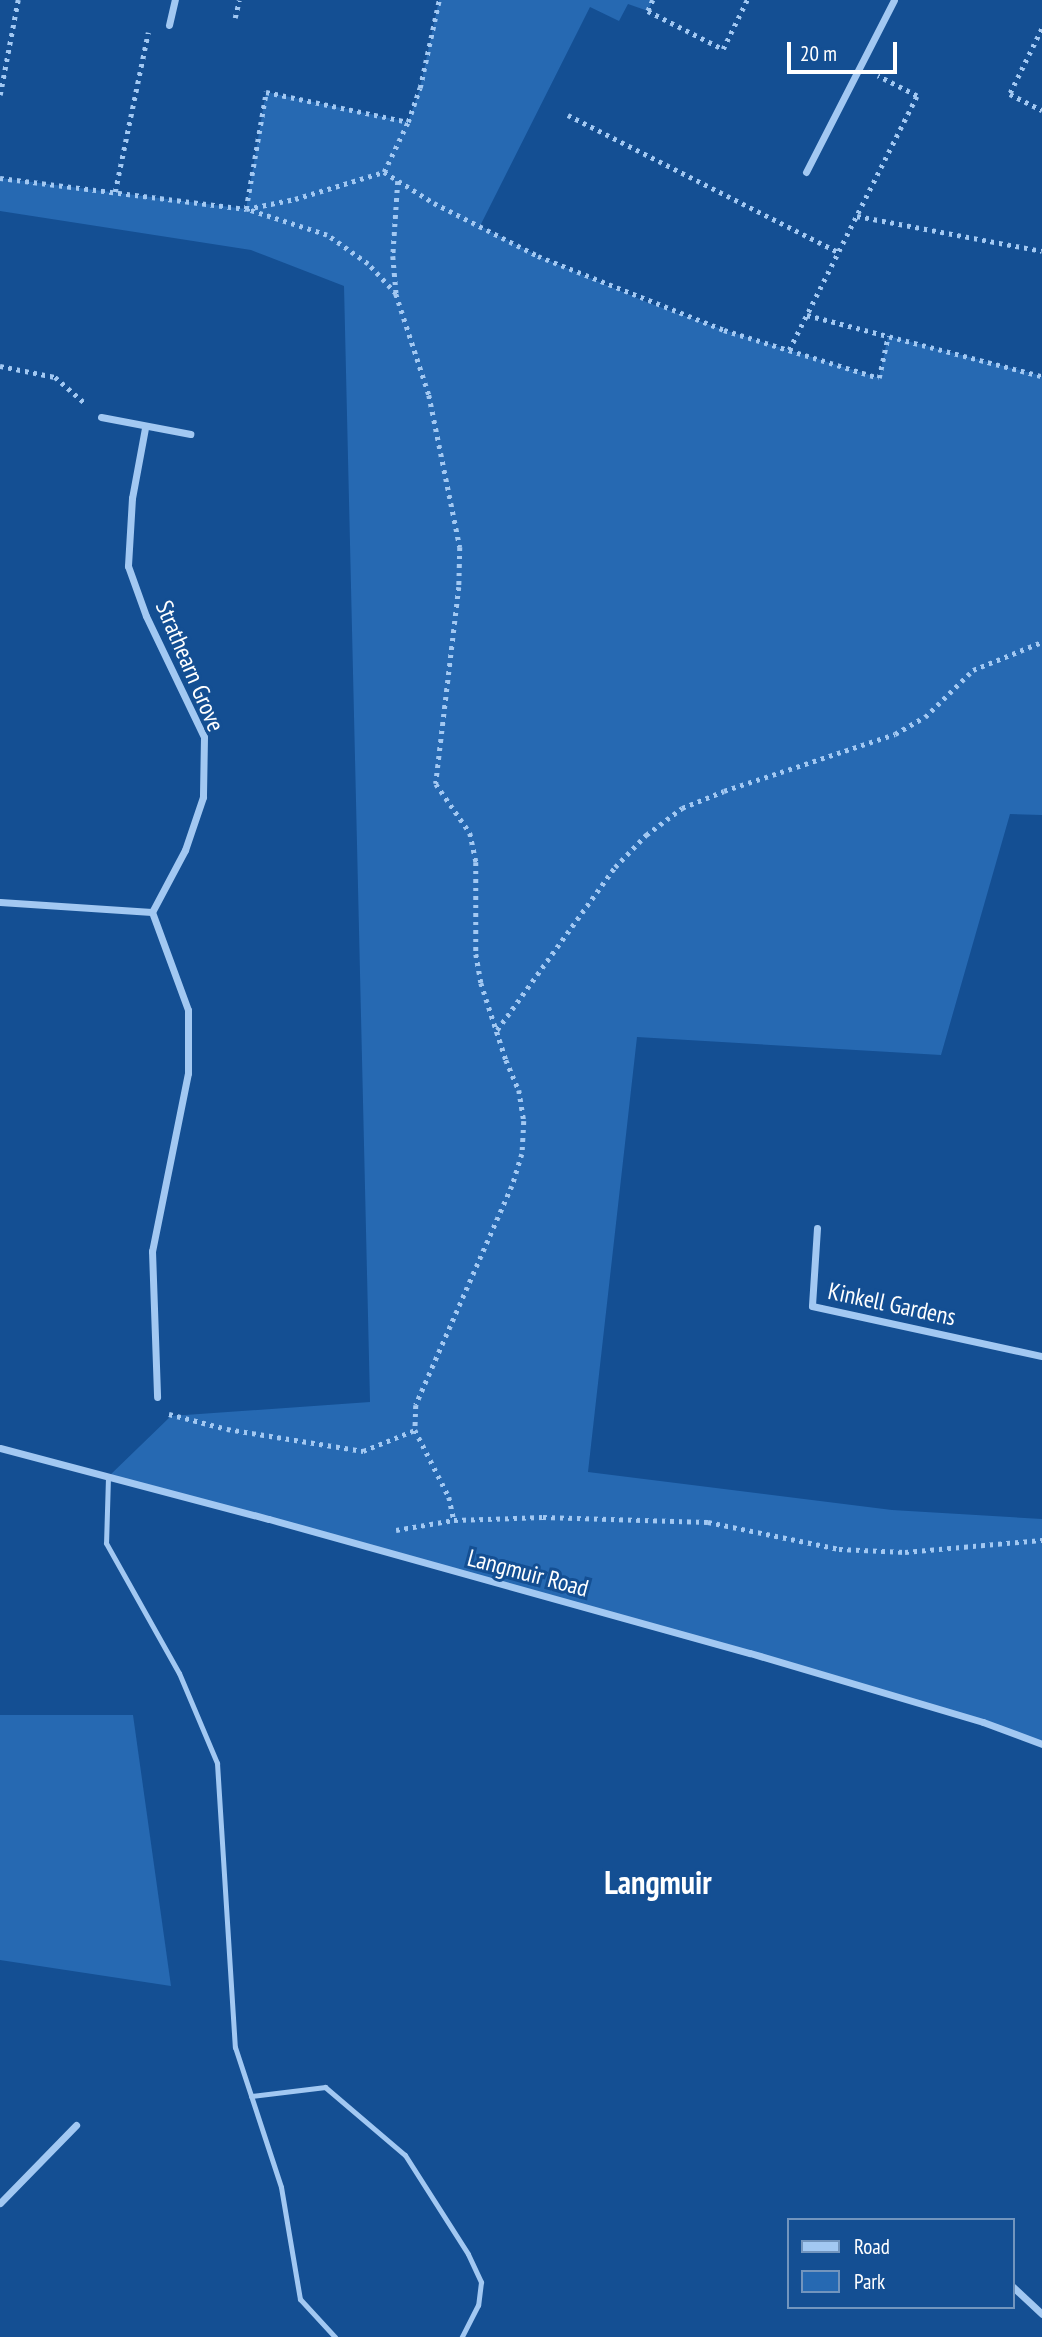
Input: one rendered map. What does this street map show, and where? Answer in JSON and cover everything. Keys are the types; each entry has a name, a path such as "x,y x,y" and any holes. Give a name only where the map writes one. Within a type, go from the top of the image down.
{"street":[{"path":"169,25 175,0"},
{"path":"806,172 894,0"},
{"path":"101,417 145,428 190,434"},
{"name":"Strathearn Grove","path":"145,428 132,498 128,566 146,616 204,737 203,797 185,850 152,912"},
{"path":"0,902 152,912 188,1010 188,1073 152,1251 157,1398"},
{"name":"Kinkell Gardens","path":"817,1228 812,1306 1042,1356"},
{"name":"Langmuir Road","path":"0,1448 750,1653 983,1722 1042,1744"},
{"path":"0,2203 76,2125"},
{"path":"1014,2288 1042,2314"}],"lane":[{"path":"108,1477 106,1543 179,1673 217,1763 235,2047 281,2187 300,2298 335,2337"},
{"path":"251,2096 326,2087 405,2155 468,2254 481,2282 478,2305 462,2337"}],"path":[{"path":"0,95 18,0"},
{"path":"235,18 239,0"},
{"path":"246,209 295,199 384,172 408,122 420,88 439,0"},
{"path":"653,0 648,11 723,49 747,0"},
{"path":"115,192 149,26 169,25"},
{"path":"1042,29 1010,94 1042,110"},
{"path":"0,42 10,44"},
{"path":"789,350 917,96 859,67"},
{"path":"246,209 266,92 408,122"},
{"path":"568,115 838,252"},
{"path":"384,172 434,203 538,256 662,307 789,350 879,378 888,336"},
{"path":"0,178 246,209 327,235 368,264 396,295"},
{"path":"398,181 393,256 396,295 429,395 460,547 459,587 436,784 470,833 476,862 476,954 481,983 519,1090 524,1121 522,1154 496,1223 426,1376 416,1405 415,1430 449,1497 454,1520"},
{"path":"857,216 1042,251"},
{"path":"807,315 1042,376"},
{"path":"0,366 54,377 101,417"},
{"path":"496,1030 615,867 646,835 682,808 724,791 895,734 925,717 973,670 1042,642"},
{"path":"157,1398 171,1416 363,1451 415,1430"},
{"path":"368,1548 380,1533 454,1520 543,1517 708,1522 839,1549 905,1552 1042,1540"}],"green space":[{"path":"439,0 653,0 648,11 628,4 619,21 590,7 480,226 538,256 649,303 724,330 879,378 888,336 1042,376 1042,815 1010,814 941,1055 637,1037 588,1472 892,1510 1042,1519 1042,1744 983,1722 108,1477 171,1416 370,1402 344,286 251,250 0,211 0,178 246,209 266,92 408,122 420,88"},
{"path":"0,1715 133,1715 171,1986 0,1960"}],"district":[{"name":"Langmuir","path":"658,1882"}]}
